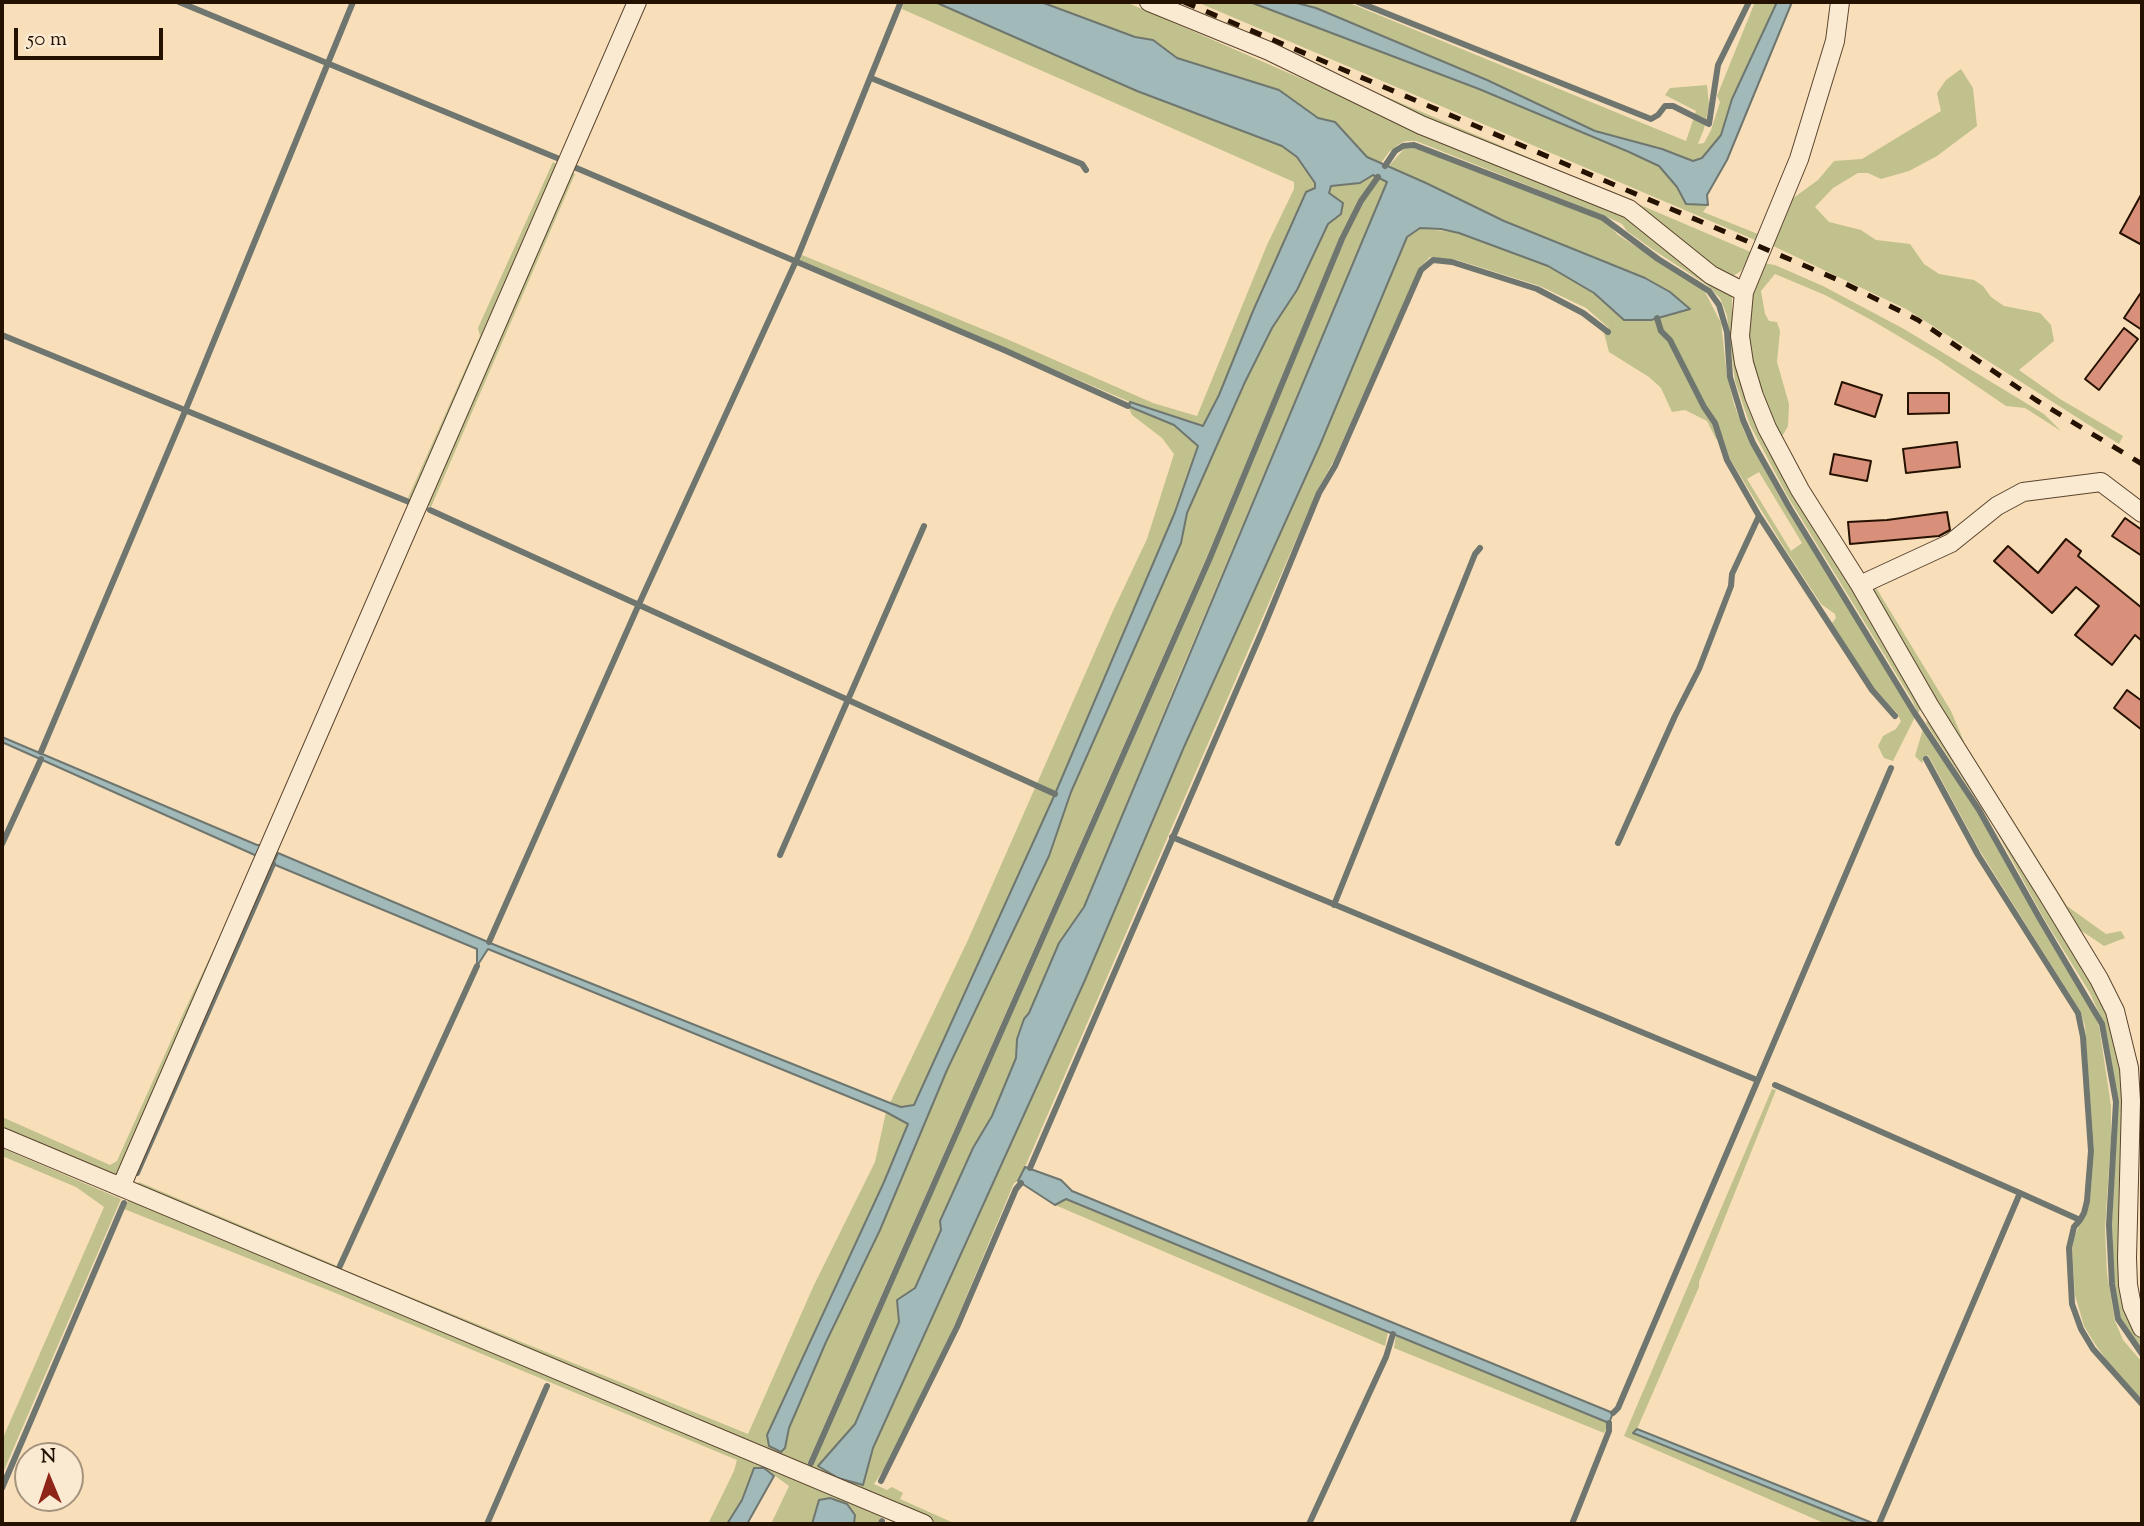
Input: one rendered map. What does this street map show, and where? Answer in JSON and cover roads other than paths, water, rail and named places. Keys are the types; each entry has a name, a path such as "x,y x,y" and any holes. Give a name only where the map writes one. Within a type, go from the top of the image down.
{"street":[{"path":"121,1187 638,2"},
{"path":"1150,2 1269,51 1421,125 1629,209 1711,275 1744,292"},
{"path":"1840,2 1835,41 1799,159 1744,292 1740,336 1744,363 1767,428 1800,489 1860,585 1929,705 2049,895 2115,1010 2129,1068 2131,1101 2126,1258 2132,1306 2142,1328"},
{"path":"1860,585 1951,543 1997,506 2023,492 2101,482 2142,513"},
{"path":"2,1137 924,1524"}],"water":[{"path":"935,2 1041,2 1135,37 1153,40 1177,58 1279,90 1318,118 1335,122 1367,157 1504,221 1645,278 1670,292 1690,309 1651,320 1624,320 1594,293 1548,266 1459,233 1441,229 1420,228 1407,237 1320,445 1184,747 1085,980 873,1448 863,1485 838,1478 818,1466 855,1424 899,1322 897,1300 915,1288 941,1230 940,1221 973,1148 992,1116 1016,1058 1017,1039 1024,1019 1059,943 1084,907 1387,182 1373,175 1360,183 1331,186 1329,193 1343,203 1341,214 1328,224 1297,290 1272,328 1245,382 1187,513 1181,543 1071,792 1049,856 947,1070 880,1230 826,1342 789,1428 785,1448 781,1452 769,1446 767,1435 908,1124 886,1112 488,949 477,966 477,949 273,864 278,853 495,945 890,1103 901,1107 914,1105 1055,794 1175,512 1198,446 1174,425 1128,406 1130,402 1203,426 1219,395 1306,192 1315,188 1315,183 1297,157 1282,146 1137,91"},
{"path":"1250,2 1293,2 1316,8 1487,80 1595,131 1662,149 1693,161 1702,158 1721,135 1732,99 1777,2 1792,2 1727,160 1707,195 1708,205 1686,204 1677,187 1659,166 1629,152 1479,89"},
{"path":"2,737 257,845 263,845 257,856 2,742"},
{"path":"1025,1167 1061,1180 1072,1191 1613,1413 1609,1423 1066,1199 1055,1205 1018,1181"},
{"path":"1637,1429 1875,1524 1859,1524 1633,1433"},
{"path":"754,1468 764,1468 774,1476 747,1524 727,1524 742,1500"},
{"path":"830,1498 847,1504 855,1515 854,1524 812,1524 819,1500"}],"waterway":[{"path":"179,2 557,158"},
{"path":"41,752 186,409 353,2"},
{"path":"1358,2 1651,119 1665,106 1673,106 1709,124 1718,65 1749,2"},
{"path":"489,942 639,604 796,261 900,4"},
{"path":"871,78 1082,164 1086,170"},
{"path":"1385,166 1395,151 1403,146 1414,145 1603,218 1658,259 1709,291 1719,305 1727,332 1730,377 1753,443 1914,712 1979,810 2102,1024 2116,1102 2109,1225 2112,1284 2118,1319 2142,1354"},
{"path":"574,167 1004,350 1128,406"},
{"path":"811,1463 1209,560 1342,239 1361,201 1378,177"},
{"path":"1030,1168 1319,493 1335,466 1421,270 1433,260 1452,262 1537,289 1583,313 1608,332"},
{"path":"1657,318 1661,331 1670,340 1715,423 1727,460 1759,516 1872,690 1895,716"},
{"path":"2,335 409,502"},
{"path":"430,510 1055,794"},
{"path":"1618,843 1699,669 1731,586 1732,574 1759,516"},
{"path":"780,855 924,526"},
{"path":"1334,905 1475,554 1480,548"},
{"path":"2,844 41,759"},
{"path":"1926,759 1978,855 2078,1013 2083,1037 2091,1151 2084,1213 2080,1220 2020,1193"},
{"path":"1613,1413 1618,1408 1891,768"},
{"path":"1172,837 1757,1080"},
{"path":"137,1173 273,864"},
{"path":"339,1268 477,966"},
{"path":"1775,1085 2020,1193 1879,1524"},
{"path":"881,1481 957,1327 1016,1189 1021,1183"},
{"path":"2,1488 124,1203"},
{"path":"2080,1220 2074,1227 2069,1248 2072,1304 2081,1329 2093,1349 2142,1404"},
{"path":"1309,1524 1386,1357 1393,1334"},
{"path":"487,1524 547,1386"},
{"path":"1572,1524 1609,1431 1609,1423"}],"railway":[{"path":"1184,2 1836,279 1918,320 2036,400 2142,464"}]}
